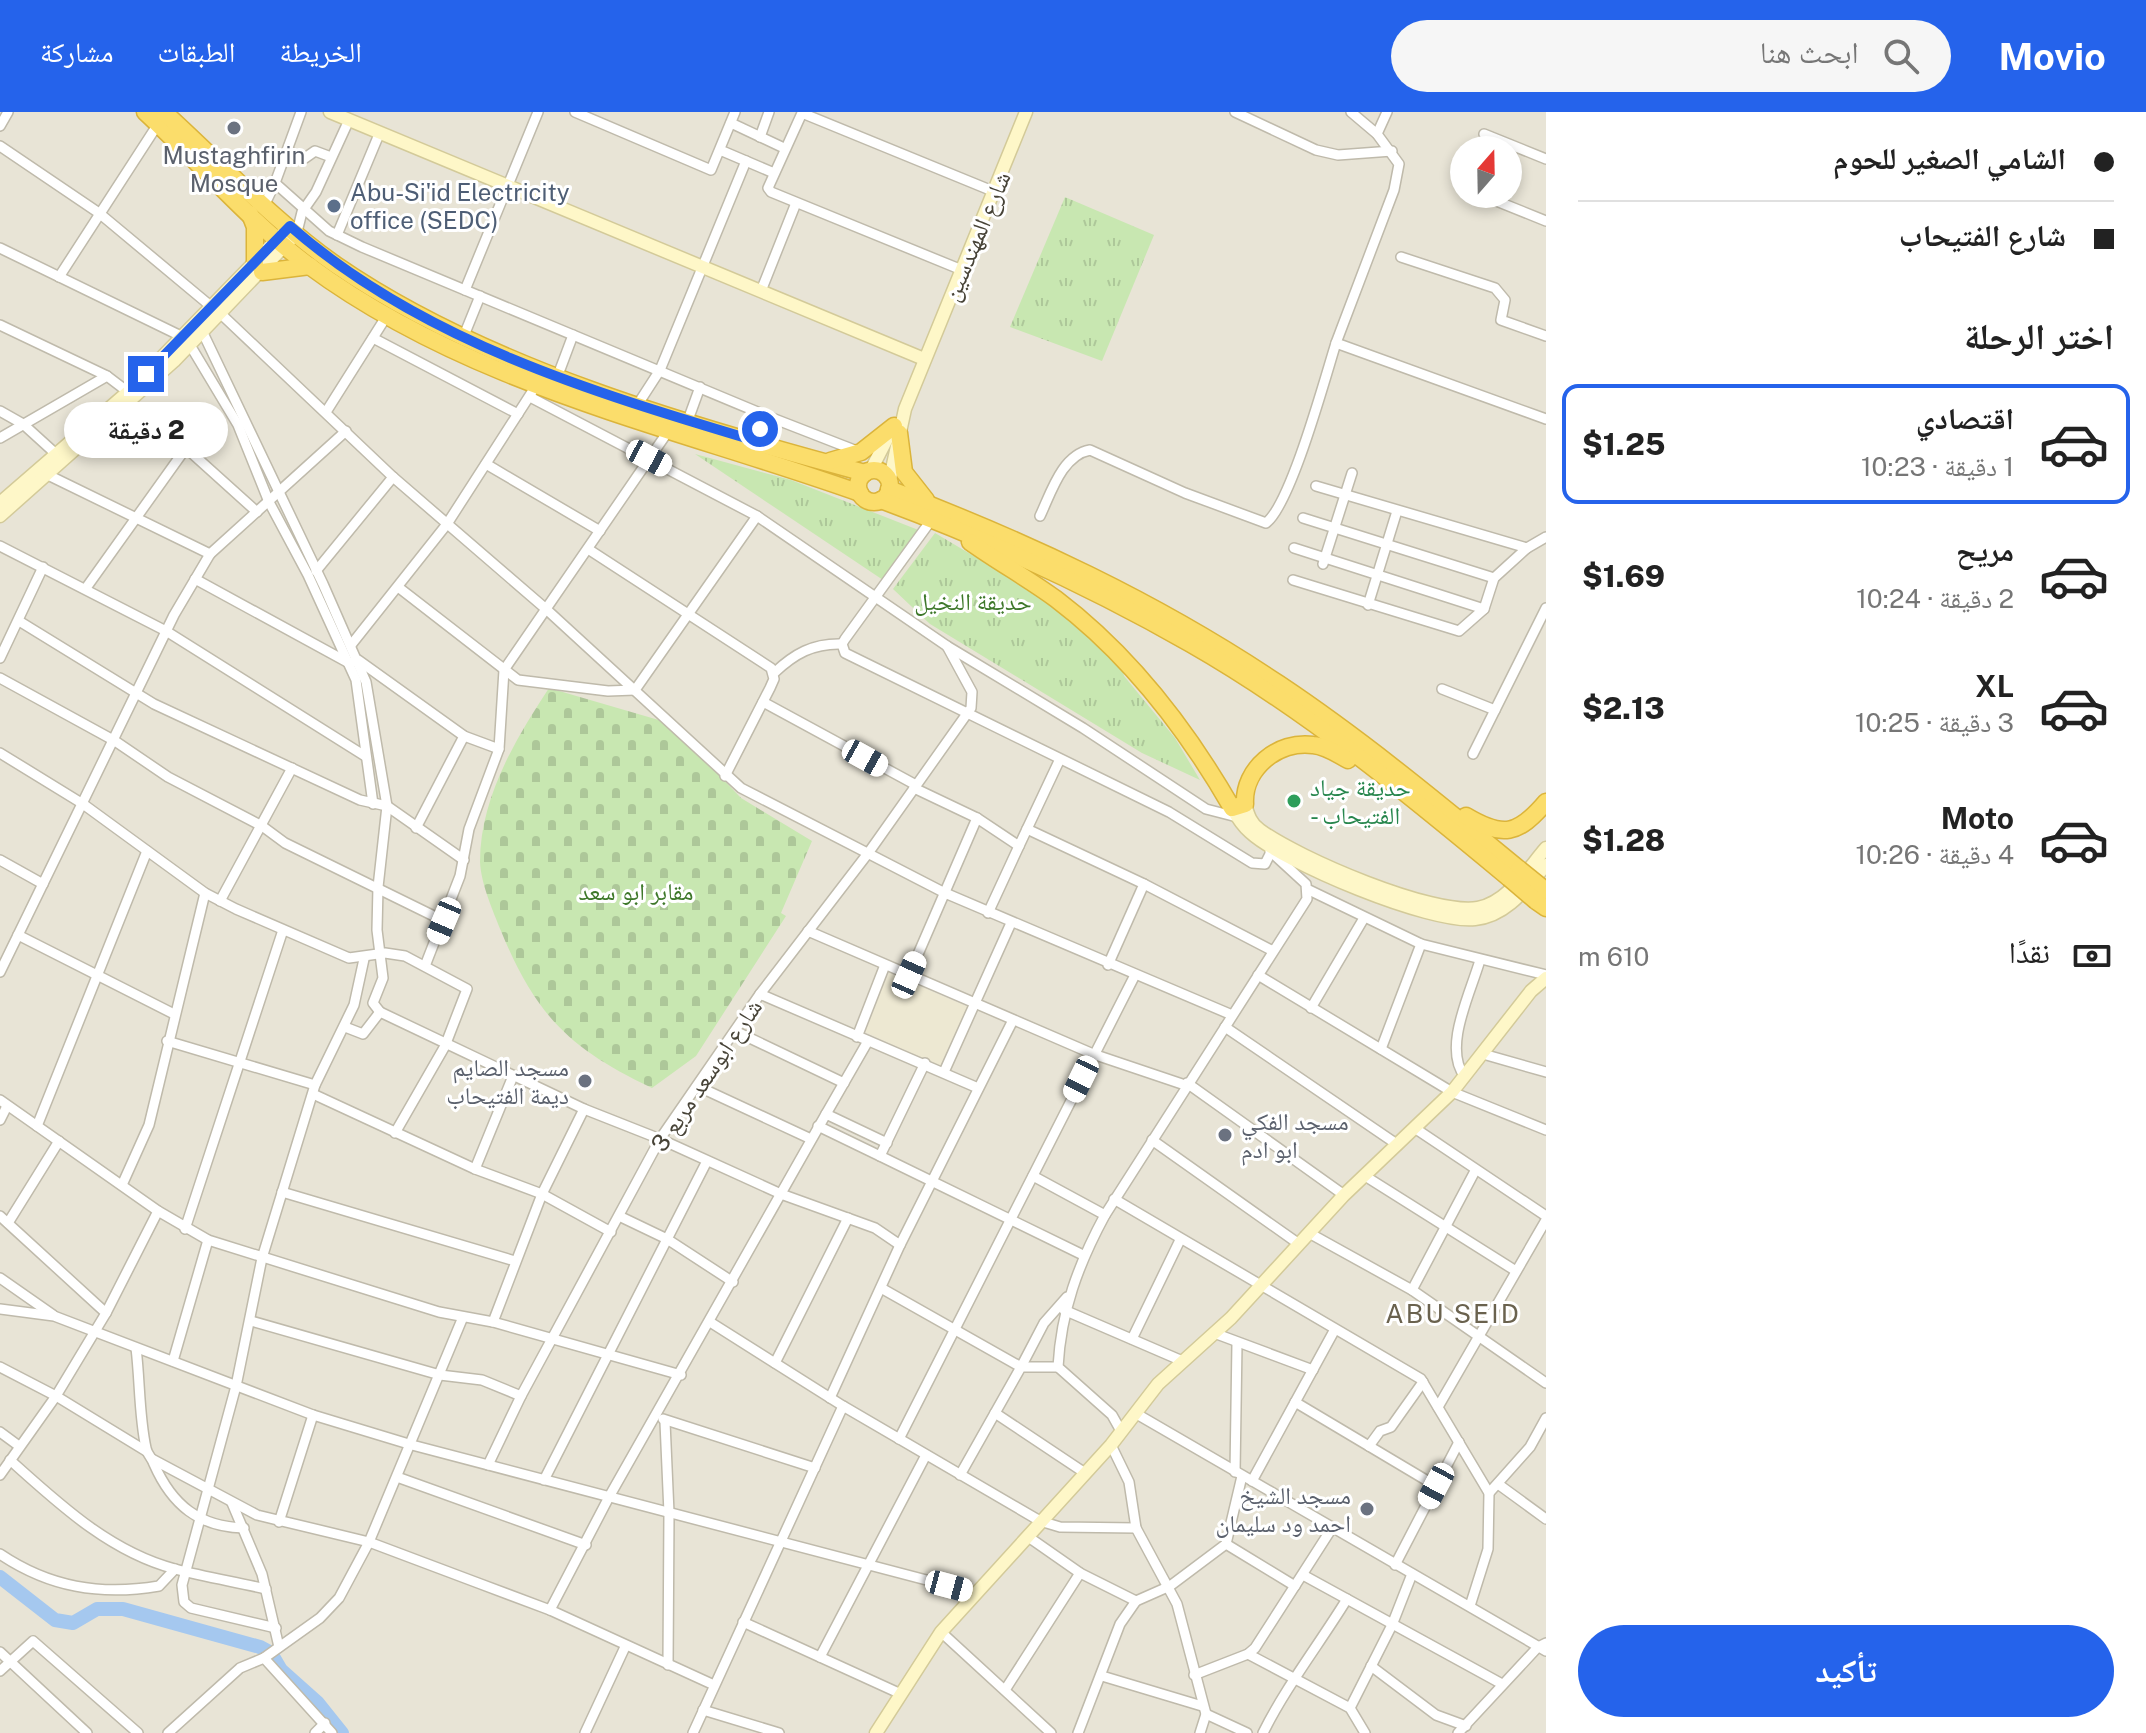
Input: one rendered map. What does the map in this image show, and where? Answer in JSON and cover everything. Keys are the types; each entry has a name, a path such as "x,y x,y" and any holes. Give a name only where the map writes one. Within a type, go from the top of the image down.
{"highway":[{"path":"145,112 161,118 257,208 281,243 386,317 532,391 578,392 638,404 824,462 883,473 887,491"},
{"path":"257,208 295,226 335,264 463,338 558,375 578,392 669,430 860,493 867,500 887,491 931,512 1026,543 1164,613 1279,684 1413,784 1514,874"},
{"path":"257,208 258,268 310,266"},
{"path":"824,462 861,452 896,430 904,472 931,512 1055,598 1105,640 1169,712 1238,810"},
{"path":"860,493 858,484 868,472"},
{"path":"949,526 1061,575 1192,645 1288,706 1543,897"},
{"path":"1238,810 1254,770 1277,753 1294,746 1321,746 1385,779"},
{"path":"1413,784 1480,824 1501,832 1527,823 1546,802"}],"main road":[{"path":"330,112 924,359"},
{"name":"شارع المهندسين","path":"896,430 1026,112"},
{"path":"0,516 121,410 295,226"},
{"path":"0,503 187,341 203,333 217,311"},
{"path":"868,472 896,430"},
{"path":"887,491 896,430"},
{"path":"1238,810 1267,847 1428,914 1460,919 1489,916 1504,908 1546,865"},
{"path":"1238,810 1277,840 1420,902 1448,908 1478,908 1496,902 1546,848"},
{"path":"876,1733 941,1632 1111,1445 1180,1360 1214,1333 1263,1286 1344,1195 1452,1092 1546,976"}],"street":[{"path":"0,126 8,112"},
{"path":"257,208 275,183 301,112"},
{"path":"465,290 538,112"},
{"path":"575,112 711,170 735,112"},
{"path":"760,137 769,112"},
{"path":"1235,112 1316,150 1338,155 1392,151"},
{"path":"1040,516 1067,463 1078,452 1090,450 1185,493 1266,523 1278,507 1300,453 1336,343 1394,190 1399,164 1392,151 1351,112"},
{"path":"1377,134 1387,112"},
{"path":"962,270 769,190 784,148 802,113 995,192"},
{"path":"59,277 161,118"},
{"path":"295,226 316,192 349,120"},
{"path":"731,123 784,148"},
{"path":"337,235 380,132"},
{"path":"1484,134 1546,159"},
{"path":"0,146 99,213 217,311 393,477 546,609 725,776 758,799 869,852 945,893 1108,965 1232,1015"},
{"path":"720,150 774,173"},
{"path":"287,151 305,158 315,151 331,157"},
{"path":"638,404 660,370 746,161"},
{"path":"275,183 337,235 767,416 861,452"},
{"path":"761,291 796,203"},
{"path":"1514,208 1546,221"},
{"path":"0,248 187,341 248,446 269,502 286,521 316,571 351,645 373,804"},
{"path":"1401,257 1495,288 1505,300 1501,320 1546,336"},
{"path":"463,338 480,296"},
{"path":"326,412 386,317"},
{"path":"0,325 107,376 128,392"},
{"path":"203,333 280,494 286,521 367,690 387,806 378,887 379,954 383,978 373,1003 380,1012 445,1046 781,1194 875,1228 900,1245"},
{"path":"558,375 573,335"},
{"path":"373,338 518,414"},
{"path":"1336,343 1546,419"},
{"path":"0,438 107,376"},
{"path":"688,420 700,387"},
{"path":"351,645 447,524 532,391 757,516 947,646 1096,736 1206,809 1238,810"},
{"path":"226,405 236,399"},
{"path":"121,410 186,448 257,512"},
{"path":"0,411 23,424 56,454"},
{"path":"756,441 767,416"},
{"path":"425,966 444,921 464,860 469,829 499,749 504,670 669,430"},
{"path":"0,972 166,631 210,554 280,494 346,431"},
{"path":"86,588 135,515 186,448"},
{"path":"486,464 600,531"},
{"path":"1324,561 1352,473"},
{"path":"48,475 210,554"},
{"path":"316,571 393,477"},
{"path":"1316,486 1527,548"},
{"path":"1368,605 1397,511"},
{"path":"842,644 877,599 931,512"},
{"path":"635,690 757,516"},
{"path":"1303,518 1494,578"},
{"path":"1293,580 1459,631 1484,609 1494,578 1527,548 1546,537"},
{"path":"0,546 166,631 365,756"},
{"path":"1294,548 1324,561 1380,573 1484,609"},
{"path":"588,549 767,663 774,673"},
{"path":"0,658 43,567"},
{"path":"195,579 354,662 464,736 499,749"},
{"path":"398,587 518,680 608,691 635,690"},
{"path":"1473,754 1546,608"},
{"path":"19,621 159,707 373,804 387,806 464,860"},
{"path":"725,776 763,702 774,673 802,651 827,644 842,644"},
{"path":"842,644 845,653 859,662 1169,812 1252,863 1265,864 1267,847"},
{"path":"947,646 972,692 973,702 968,713"},
{"path":"0,678 115,741 168,777 262,826 285,843 444,921"},
{"path":"1442,689 1495,710"},
{"path":"763,702 977,818 1019,846"},
{"name":"شارع ابوسعد مربع 3","path":"488,1465 550,1341 660,1139 760,994 869,852 968,713"},
{"path":"416,828 464,736"},
{"path":"0,753 83,804 220,901 343,956 364,959 379,954 405,956 468,990 445,1046 395,1133"},
{"path":"988,913 1059,761"},
{"path":"220,901 292,768"},
{"path":"909,975 977,818"},
{"path":"1027,829 1144,884 1273,951"},
{"path":"1267,847 1309,890 1364,918 1421,944 1546,976"},
{"path":"37,1126 147,851"},
{"path":"0,860 43,884"},
{"path":"1108,965 1144,884"},
{"path":"1058,1367 1064,1310 1083,1255 1114,1199 1307,899 1309,890"},
{"path":"122,1185 149,1125 205,893"},
{"path":"1311,1008 1364,918"},
{"path":"944,1072 1011,923"},
{"path":"185,1229 283,930"},
{"path":"808,931 1093,1054 1186,1084 1344,1195"},
{"path":"18,935 174,1014"},
{"path":"1381,1049 1421,944"},
{"path":"276,1628 191,1608 182,1592 180,1570 210,1488 251,1321 262,1258 314,1089 345,1027 364,959"},
{"path":"1465,1077 1459,1069 1456,1051 1480,960"},
{"path":"857,1037 885,965"},
{"path":"899,1439 1008,1219 1135,975"},
{"path":"1258,975 1452,1092 1546,1130"},
{"path":"760,994 978,1088"},
{"path":"345,1027 361,1035 380,1012"},
{"path":"830,1398 900,1245 1013,1020"},
{"path":"1225,1027 1398,1145"},
{"path":"735,1031 844,1083"},
{"path":"167,1041 240,1062 314,1089 395,1133 475,1169 542,1194 611,1232"},
{"path":"550,1610 609,1497 868,1041"},
{"path":"1483,1054 1546,1072"},
{"path":"880,1156 925,1063"},
{"path":"475,1169 513,1076"},
{"path":"697,1086 811,1139"},
{"path":"0,1120 4,1103 158,1211 208,1240 463,1317 493,1322 606,1357 616,1356 681,1375"},
{"path":"493,1322 542,1194 584,1109"},
{"path":"826,1114 887,1143"},
{"path":"818,1126 1083,1255"},
{"path":"1416,1129 1546,1218 1438,1407"},
{"path":"1152,1140 1299,1244"},
{"path":"59,1141 4,1219 106,1313"},
{"path":"544,1480 707,1161"},
{"path":"1412,1290 1475,1171"},
{"path":"1033,1176 1105,1215"},
{"path":"1365,1176 1516,1271"},
{"path":"282,1192 515,1261"},
{"path":"1114,1199 1334,1331 1401,1365 1423,1382 1489,1493 1488,1549 1470,1606"},
{"path":"0,1475 56,1396 96,1330 158,1211"},
{"path":"619,1216 667,1239 733,1282"},
{"path":"775,1363 848,1218"},
{"path":"1309,1233 1412,1290 1546,1383"},
{"path":"173,1361 208,1240"},
{"path":"1132,1339 1180,1240"},
{"path":"0,1278 54,1316"},
{"path":"881,1288 1021,1367 1058,1367 1112,1415 1121,1431"},
{"path":"960,1475 1044,1323 1069,1294"},
{"path":"0,1309 54,1316 313,1415 412,1445 976,1593"},
{"path":"1064,1310 1180,1360"},
{"path":"168,1733 240,1668 264,1658 336,1604 369,1542 412,1445 463,1317"},
{"path":"251,1321 440,1375 482,1380 521,1396"},
{"path":"710,1322 843,1406 1040,1521 1060,1527 1136,1528"},
{"path":"1252,1481 1334,1331"},
{"path":"1214,1333 1313,1370"},
{"path":"1078,1733 1120,1624 1136,1601 1170,1586 1226,1544 1238,1474 1237,1343"},
{"path":"136,1348 149,1455 173,1496 197,1519 220,1527 244,1528"},
{"path":"0,1367 56,1396 232,1503 279,1522 369,1542 550,1610 625,1647 714,1685"},
{"path":"1369,1446 1380,1431 1391,1427 1423,1382"},
{"path":"1295,1402 1436,1486"},
{"path":"693,1733 843,1406"},
{"path":"658,1410 665,1422 669,1513 668,1665"},
{"path":"995,1413 1085,1473"},
{"path":"1135,1413 1395,1565 1543,1647 1502,1684 1458,1733"},
{"path":"279,1522 313,1415"},
{"path":"1489,1493 1530,1447 1546,1418"},
{"path":"665,1422 815,1468"},
{"path":"0,1432 19,1446"},
{"path":"1395,1565 1459,1442"},
{"path":"1111,1445 1129,1482 1136,1528 1177,1604 1204,1710 1200,1733"},
{"path":"820,1657 926,1455"},
{"path":"10,1460 77,1519 180,1570 266,1589"},
{"path":"397,1477 586,1545"},
{"path":"1498,1484 1546,1519"},
{"path":"232,1503 266,1589 279,1647"},
{"path":"1194,1675 1248,1654 1332,1528"},
{"path":"1027,1536 1080,1573 1136,1601"},
{"path":"1226,1544 1295,1586"},
{"path":"0,1554 44,1579 79,1589 159,1586 180,1570"},
{"path":"1005,1690 1080,1573"},
{"path":"1350,1708 1392,1625 1412,1574"},
{"path":"1303,1575 1502,1684"},
{"path":"1263,1733 1276,1706 1296,1682 1347,1599"},
{"path":"743,1622 901,1694"},
{"path":"941,1632 1051,1733"},
{"path":"0,1671 33,1641 138,1733"},
{"path":"585,1733 625,1647"},
{"path":"0,1652 87,1733"},
{"path":"1248,1654 1350,1708 1365,1733"},
{"path":"264,1658 332,1733"},
{"path":"1371,1666 1436,1715 1466,1726"},
{"path":"1102,1676 1204,1710 1247,1733"},
{"path":"703,1710 779,1733"},
{"path":"315,1733 325,1723"}],"shaded area":[{"path":"0,112 1546,112 1546,1733 0,1733"},
{"path":"889,973 968,1007 942,1068 863,1031"}],"green space":[{"path":"1065,197 1154,235 1102,361 1010,327"},
{"name":"حديقة النخيل","path":"695,454 791,480 921,531 886,582"},
{"name":"حديقة النخيل","path":"935,533 1038,594 1121,661 1124,676 1175,738 1200,780 1142,753 930,624 893,589"},
{"name":"مقابر ابو سعد","path":"549,688 669,723 741,798 812,841 781,913 786,916 696,1056 652,1088 623,1074 577,1044 543,1008 514,961 483,879 480,862 482,838 493,793 512,749"}],"waterway":[{"path":"0,1577 55,1620 73,1623 97,1609 123,1609 260,1647 271,1653 281,1670 318,1703 342,1733"}],"place":[{"name":"Mustaghfirin Mosque","path":"234,128"},
{"name":"Abu-Si'id Electricity office (SEDC)","path":"334,206"},
{"name":"حديقة جياد - الفتيحاب","path":"1294,801"},
{"name":"مسجد الصايم ديمة الفتيحاب","path":"585,1081"},
{"name":"مسجد الفكي ابو ادم","path":"1225,1135"},
{"name":"مسجد الشيخ احمد ود سليمان","path":"1367,1509"}],"district":[{"name":"ABU SEID","path":"1453,1313"}],"route":[{"path":"146,374 290,226 335,264 389,298 463,338 638,404 722,431 756,441 760,429"}]}
